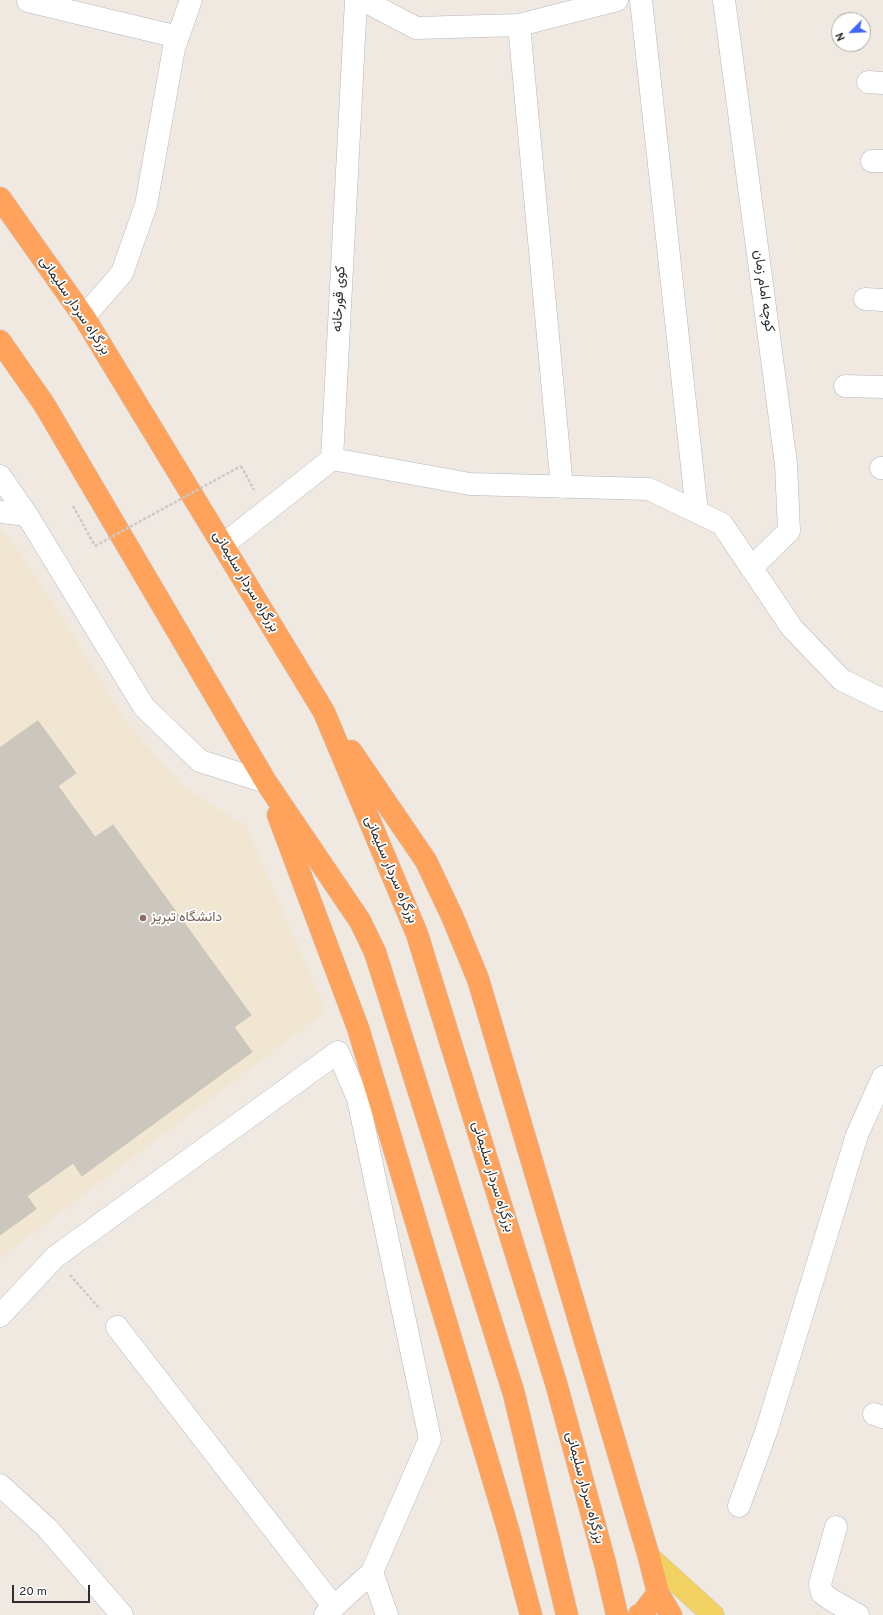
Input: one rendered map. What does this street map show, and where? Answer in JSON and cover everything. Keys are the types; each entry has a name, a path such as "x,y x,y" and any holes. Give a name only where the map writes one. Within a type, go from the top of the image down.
{"highway":[{"name":"بزرگراه سردار سلیمانی","path":"0,198 84,317 324,712 417,934 556,1383 605,1563 617,1615"},
{"path":"0,341 44,404 266,782 360,921 375,952 514,1394 567,1615"},
{"path":"324,712 426,861 452,916 478,979 649,1557 658,1593 671,1615"},
{"path":"266,782 358,1028 505,1521 531,1615"},
{"path":"639,1615 642,1614 658,1593"}],"main road":[{"path":"649,1557 713,1615"}],"street":[{"path":"84,317 122,273 146,206 174,48 191,0"},
{"name":"کوی قورخانه","path":"332,459 356,0"},
{"path":"363,0 416,28 519,25 617,0"},
{"path":"641,0 698,512"},
{"name":"کوچه امام زمان","path":"724,0 786,464 789,531 752,568"},
{"path":"28,1 178,37"},
{"path":"519,25 562,487"},
{"path":"845,386 883,388"},
{"path":"223,545 332,459 470,484 649,489 722,524 792,628 842,680 883,700"},
{"path":"0,476 27,515 144,707 200,761 266,782"},
{"path":"0,512 27,515"},
{"path":"0,1316 55,1257 338,1052 358,1099 430,1439 372,1572 330,1611 117,1327"},
{"path":"739,1506 766,1429 857,1135 883,1077"},
{"path":"0,1485 47,1528 122,1615"},
{"path":"836,1527 820,1584 822,1593 858,1615"},
{"path":"372,1572 387,1615"}],"path":[{"path":"70,500 95,546 241,466"},
{"path":"55,1257 117,1327"}],"shaded area":[{"name":"دانشگاه تبریز","path":"0,529 10,539 56,607 127,723 184,787 246,826 326,1011 0,1258"}],"building":[{"path":"38,721 76,773 58,786 95,837 113,825 251,1015 234,1027 252,1052 82,1176 73,1163 27,1196 36,1209 0,1235 0,748"}],"place":[{"name":"دانشگاه تبریز","path":"143,918"}]}
